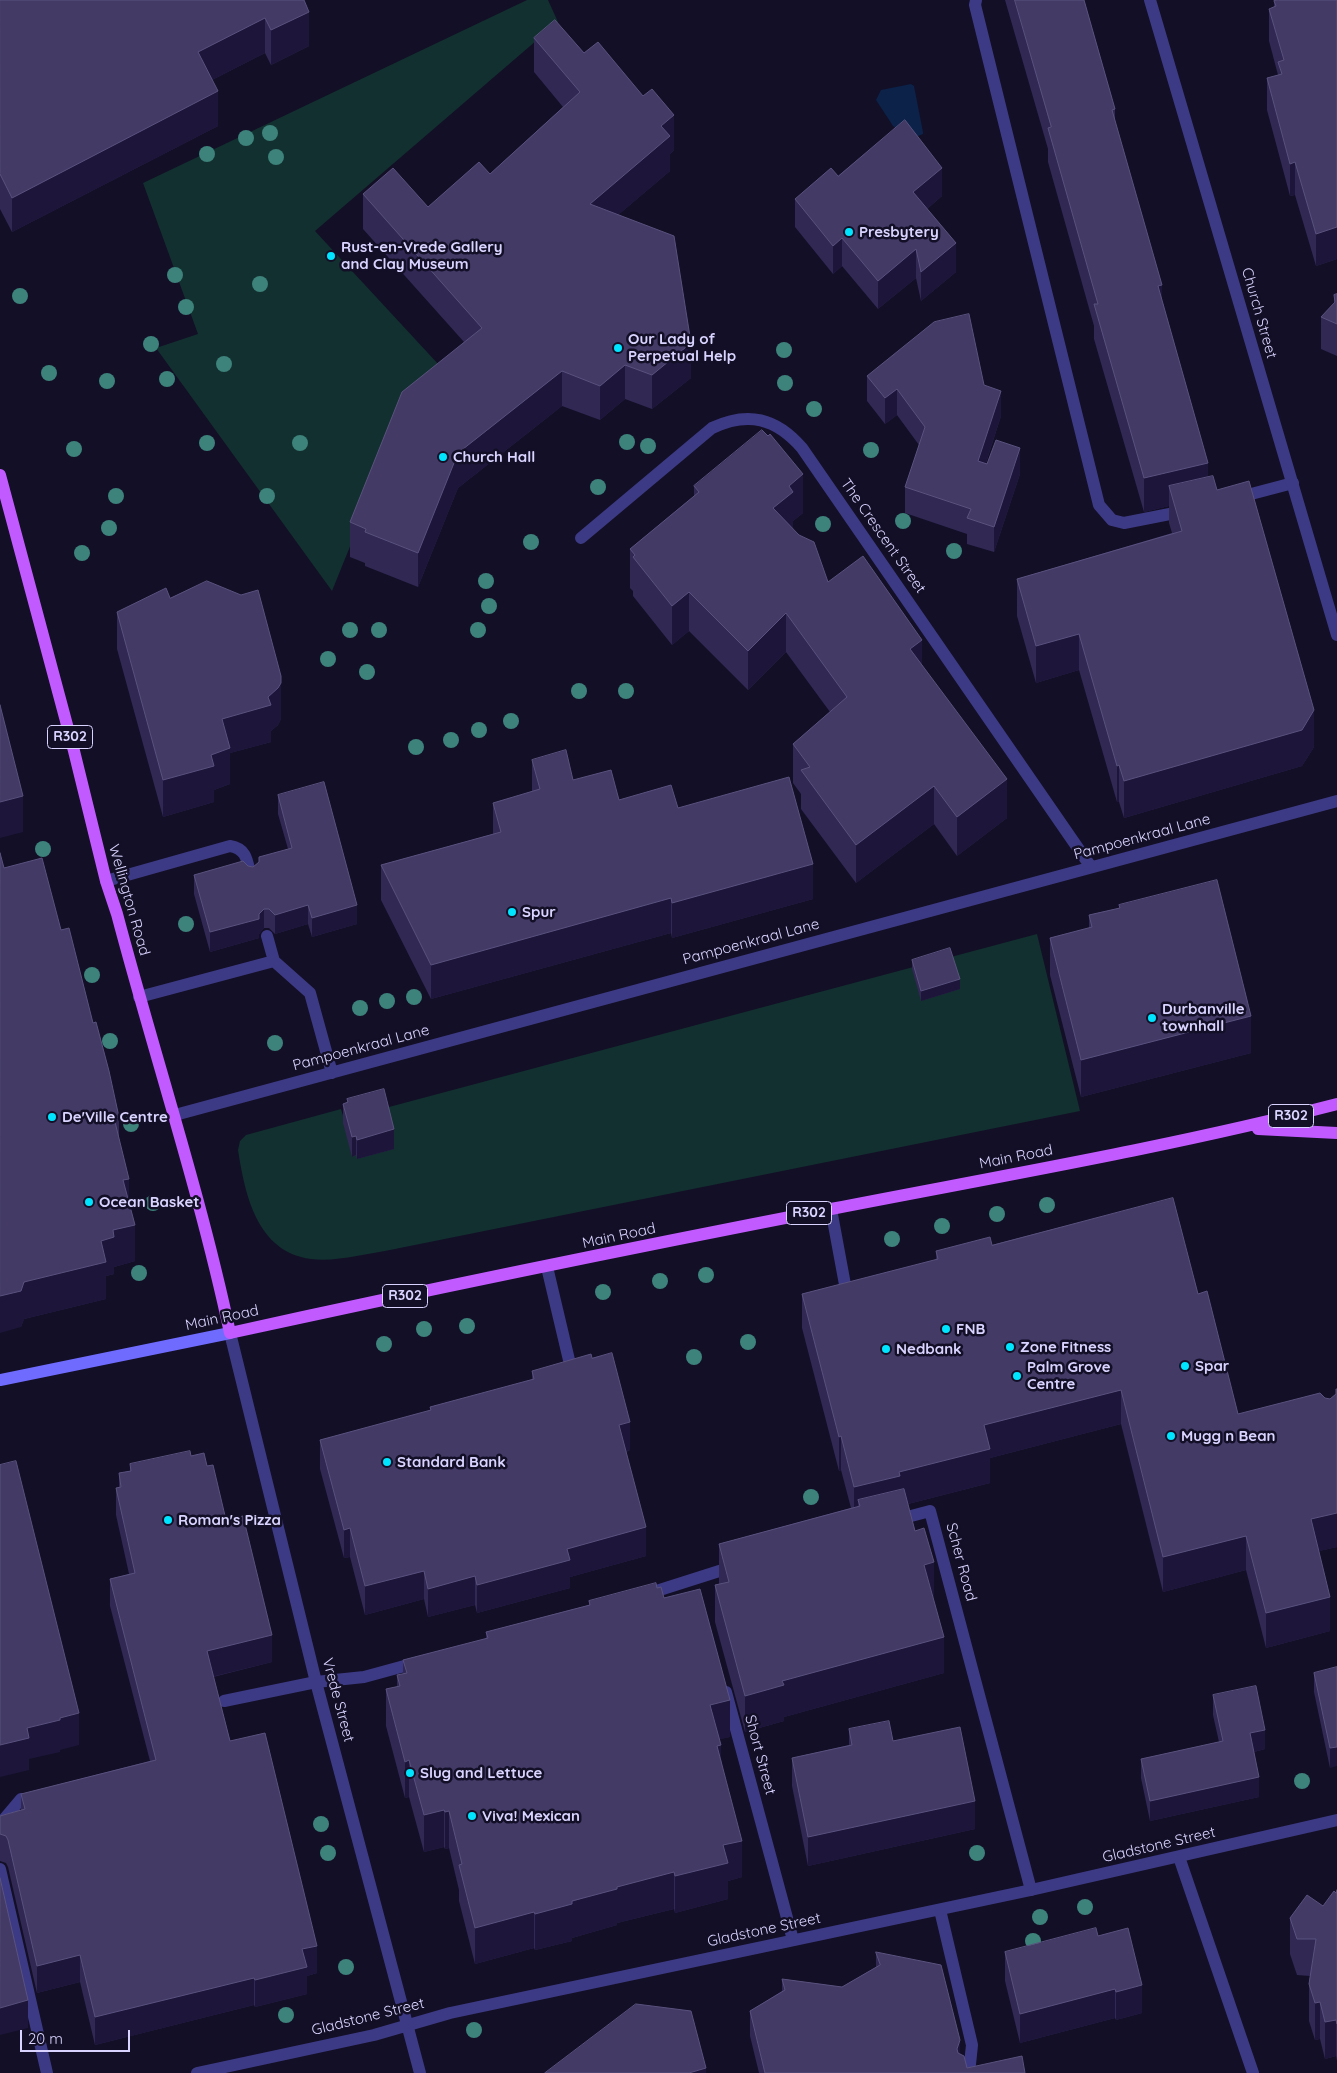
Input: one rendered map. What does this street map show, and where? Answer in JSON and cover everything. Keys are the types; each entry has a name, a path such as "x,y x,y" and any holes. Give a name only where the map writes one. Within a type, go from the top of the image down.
{"main road":[{"name":"Wellington Road","path":"0,476 74,752 106,881 174,1115 219,1281 230,1334"},
{"name":"R302","path":"1245,1128 1337,1104"},
{"name":"R302","path":"1245,1128 1337,1133"},
{"name":"Main Road","path":"0,1380 831,1209 1040,1170 1245,1128"}],"street":[{"path":"976,0 980,24 1100,505 1112,520 1124,523 1196,508"},
{"name":"Church Street","path":"1150,0 1337,636"},
{"name":"The Crescent Street","path":"580,538 712,428 729,421 744,418 762,420 782,429 802,448 1091,867"},
{"path":"1222,501 1293,483"},
{"name":"Pampoenkraal Lane","path":"174,1115 1337,801"},
{"path":"106,881 230,846 242,850 251,878"},
{"path":"267,936 274,961 310,993 332,1073"},
{"path":"140,998 274,961"},
{"path":"831,1209 846,1290"},
{"path":"547,1267 569,1360"},
{"name":"Vrede Street","path":"230,1334 316,1682 420,2073"},
{"name":"Scher Road","path":"885,1522 930,1511 1032,1890"},
{"path":"638,1597 696,1583 749,1561"},
{"path":"224,1701 316,1682 364,1677 430,1659"},
{"name":"Short Street","path":"722,1680 793,1940"},
{"path":"0,1828 12,1808 21,1799"},
{"name":"Gladstone Street","path":"197,2073 374,2035 450,2013 1032,1890 1337,1820"},
{"path":"1179,1857 1253,2073"},
{"path":"0,1869 47,2073"},
{"path":"940,1910 972,2045 970,2064 964,2073"}],"green space":[{"path":"527,0 548,0 558,22 315,231 452,379 400,423 332,591 156,348 198,334 143,183"},
{"path":"1037,934 1080,1111 340,1259 311,1259 293,1254 278,1245 266,1233 257,1219 250,1202 238,1150 240,1141 246,1135 341,1109 344,1119"}],"water":[{"path":"911,84 914,86 923,134 909,140 893,126 876,100 881,90"}],"building":[{"path":"0,0 304,0 309,12 271,30 265,18 198,52 218,91 12,198 0,174"},
{"path":"1015,0 1084,0 1115,109 1112,110 1162,285 1158,286 1208,463 1144,478 1094,304 1098,304 1048,128 1051,127"},
{"path":"1337,0 1337,227 1316,234 1295,162 1290,164 1267,78 1282,74 1278,62 1284,60 1269,9 1276,6 1274,1"},
{"path":"555,20 584,53 598,42 643,96 652,89 674,115 661,126 670,136 590,204 674,236 691,343 652,375 625,365 600,386 562,371 458,453 418,553 365,532 366,529 350,522 402,392 482,328 363,194 393,168 428,207 479,162 490,174 580,92 534,38"},
{"path":"905,120 942,168 913,192 956,243 921,272 916,249 878,281 842,238 833,246 795,199 831,168 838,176"},
{"path":"1337,294 1337,324 1321,317 1335,302 1334,295"},
{"path":"969,314 984,385 1001,391 978,461 987,464 996,440 1020,448 994,527 967,518 971,509 905,487 925,427 897,389 885,398 867,376 934,322"},
{"path":"762,430 768,436 770,434 803,474 789,486 793,492 773,508 799,535 814,542 828,582 863,556 922,640 910,649 1007,779 957,817 934,786 856,845 801,770 810,767 793,744 847,697 786,613 748,651 689,592 672,606 633,557 635,555 630,549 699,492 694,486"},
{"path":"1213,476 1217,490 1249,481 1314,710 1302,730 1124,781 1119,765 1117,766 1079,634 1036,646 1017,579 1182,531 1169,486"},
{"path":"207,581 241,595 258,590 281,676 281,683 268,697 271,705 222,719 230,748 211,755 214,766 163,780 117,612 166,588 170,598"},
{"path":"0,705 23,796 0,802"},
{"path":"566,750 573,780 611,770 619,800 671,785 678,808 789,777 813,864 672,903 671,898 431,965 381,865 501,832 493,803 540,789 532,760"},
{"path":"324,782 357,905 312,918 308,905 275,915 269,909 264,909 259,914 259,919 210,932 194,875 243,861 248,866 253,867 259,862 259,857 292,848 278,795"},
{"name":"De'Ville Centre","path":"0,853 4,868 42,858 61,930 69,928 93,1023 96,1022 109,1071 119,1117 114,1118 129,1179 123,1180 135,1225 113,1230 114,1237 101,1241 106,1262 24,1282 21,1291 0,1296"},
{"name":"Durbanville townhall","path":"1217,880 1251,1016 1081,1060 1050,938 1092,927 1089,915 1120,908 1119,905"},
{"path":"950,948 960,979 921,991 912,960"},
{"path":"384,1089 394,1129 357,1140 356,1136 352,1137 343,1104 348,1102 347,1099"},
{"name":"Palm Grove Centre","path":"1173,1198 1198,1294 1207,1291 1238,1414 1320,1393 1325,1398 1330,1399 1336,1394 1337,1389 1337,1513 1311,1519 1330,1597 1266,1613 1246,1536 1163,1557 1121,1390 984,1425 990,1449 899,1472 900,1476 854,1487 802,1294 938,1259 936,1251 990,1237 992,1245"},
{"path":"612,1353 630,1422 619,1425 646,1527 567,1549 570,1560 477,1585 475,1576 428,1589 424,1571 365,1586 350,1528 344,1530 320,1440 431,1410 430,1407 534,1379 532,1371 591,1354 592,1358"},
{"path":"190,1451 191,1456 204,1453 207,1466 213,1465 226,1520 243,1516 272,1635 207,1651 230,1741 265,1733 317,1946 302,1949 307,1967 95,2017 80,1955 37,1966 8,1840 6,1836 0,1834 0,1816 25,1809 21,1794 156,1760 110,1579 135,1573 116,1488 121,1487 119,1473 131,1471 130,1464"},
{"path":"16,1461 79,1713 27,1728 29,1738 0,1745 0,1465"},
{"path":"904,1489 915,1531 924,1528 934,1562 924,1565 944,1637 782,1681 784,1685 745,1696 715,1585 729,1582 719,1544 860,1506 858,1500"},
{"path":"656,1583 657,1588 661,1587 664,1598 700,1589 730,1700 710,1705 721,1745 717,1746 742,1841 723,1845 728,1863 675,1876 674,1872 572,1901 572,1904 475,1928 459,1865 462,1864 449,1811 445,1812 444,1810 424,1815 409,1760 405,1762 386,1689 400,1686 397,1675 407,1673 403,1660 488,1638 486,1632 590,1605 589,1601"},
{"path":"1337,1667 1337,1747 1330,1748 1314,1673"},
{"path":"1256,1686 1265,1730 1250,1733 1259,1777 1150,1801 1141,1759 1223,1741 1213,1695"},
{"path":"889,1721 893,1741 960,1727 975,1801 808,1837 792,1758 852,1745 849,1729"},
{"path":"0,1878 28,2000 0,2008"},
{"path":"1337,1890 1337,2024 1336,2020 1325,2022 1320,2002 1315,2003 1309,1984 1316,1939 1297,1939 1290,1918 1307,1895 1323,1906 1334,1891 1336,1893"},
{"path":"1096,1928 1098,1936 1128,1928 1142,1985 1116,1992 1115,1989 1020,2014 1005,1952"},
{"path":"876,1952 941,1965 960,2040 957,2049 958,2053 964,2056 967,2068 1022,2056 1025,2073 765,2073 750,2011 785,1990 782,1979 842,1987 880,1965"},
{"path":"636,2004 691,2011 706,2068 689,2073 545,2073"}],"place":[{"name":"Presbytery","path":"849,232"},
{"name":"Rust-en-Vrede Gallery and Clay Museum","path":"331,256"},
{"name":"Our Lady of Perpetual Help","path":"618,348"},
{"name":"Church Hall","path":"443,457"},
{"name":"Spur","path":"512,912"},
{"name":"Durbanville townhall","path":"1152,1018"},
{"name":"De'Ville Centre","path":"52,1117"},
{"name":"Ocean Basket","path":"89,1202"},
{"name":"FNB","path":"946,1329"},
{"name":"Zone Fitness","path":"1010,1347"},
{"name":"Nedbank","path":"886,1349"},
{"name":"Spar","path":"1185,1366"},
{"name":"Palm Grove Centre","path":"1017,1376"},
{"name":"Mugg n Bean","path":"1171,1436"},
{"name":"Standard Bank","path":"387,1462"},
{"name":"Roman's Pizza","path":"168,1520"},
{"name":"Slug and Lettuce","path":"410,1773"},
{"name":"Viva! Mexican","path":"472,1816"}]}
